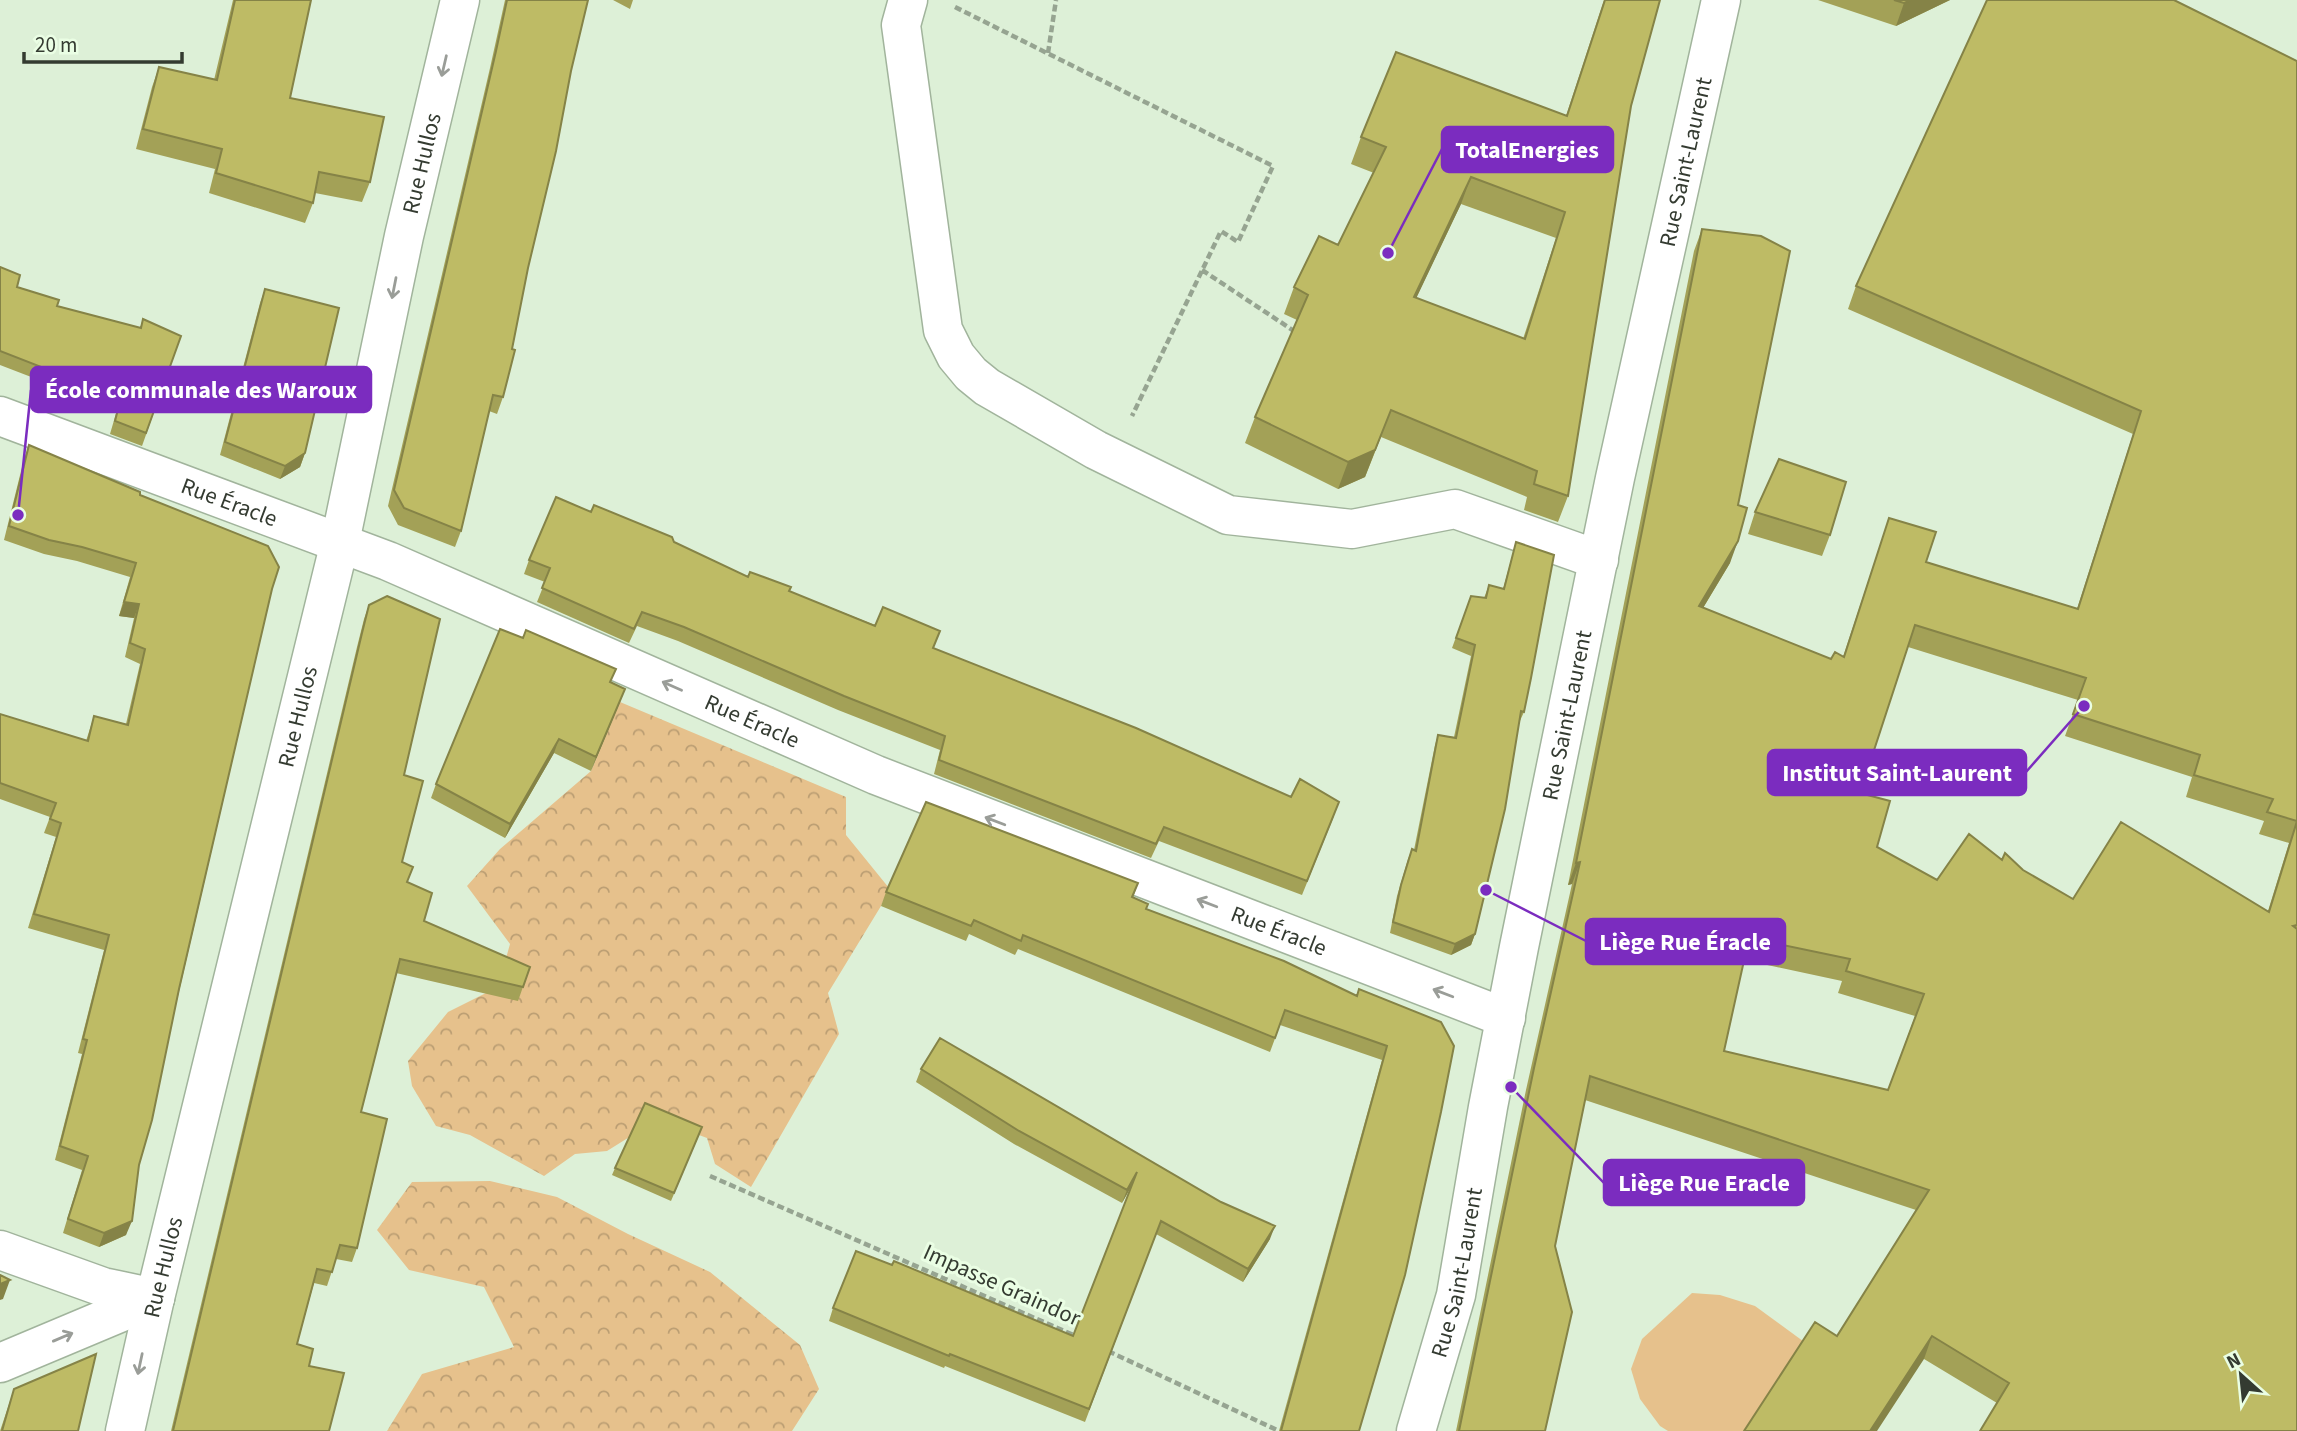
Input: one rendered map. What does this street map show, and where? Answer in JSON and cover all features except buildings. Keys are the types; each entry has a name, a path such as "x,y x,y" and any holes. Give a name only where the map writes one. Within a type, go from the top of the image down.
{"street":[{"name":"Rue Hullos","path":"125,1431 155,1298 340,542 404,236 460,0"},
{"path":"908,0 901,25 943,330 956,356 971,374 987,387 1112,459 1228,515 1352,529 1455,509 1599,560"},
{"name":"Rue Saint-Laurent","path":"1416,1431 1455,1295 1519,947 1599,560 1721,0"},
{"name":"Rue Éracle","path":"0,416 388,561 876,775 1506,1018"},
{"path":"0,1250 103,1287 155,1298"},
{"path":"0,1363 155,1298"}],"path":[{"path":"1048,53 1056,0"},
{"path":"953,6 1273,166 1238,243 1221,231 1112,459"},
{"path":"1202,270 1301,336"},
{"name":"Impasse Graindor","path":"710,1176 1080,1339"},
{"path":"1105,1350 1279,1431"}],"green space":[{"path":"620,702 846,797 846,835 889,888 881,906 828,993 839,1034 751,1187 715,1164 707,1138 699,1135 631,1136 607,1151 575,1154 544,1176 470,1135 436,1126 412,1086 408,1061 448,1012 498,987 510,944 467,886 500,849 591,771"},
{"path":"490,1181 557,1197 710,1272 800,1345 819,1389 792,1431 387,1431 422,1374 514,1347 484,1287 409,1270 377,1230 412,1182"},
{"path":"1692,1293 1720,1295 1755,1306 1807,1344 1750,1431 1668,1431 1660,1426 1640,1399 1631,1369 1642,1339"}],"place":[{"name":"TotalEnergies","path":"1388,253"},
{"name":"École communale des Waroux","path":"18,515"},
{"name":"Institut Saint-Laurent","path":"2084,706"},
{"name":"Liège Rue Éracle","path":"1486,890"},
{"name":"Liège Rue Eracle","path":"1511,1087"}]}
